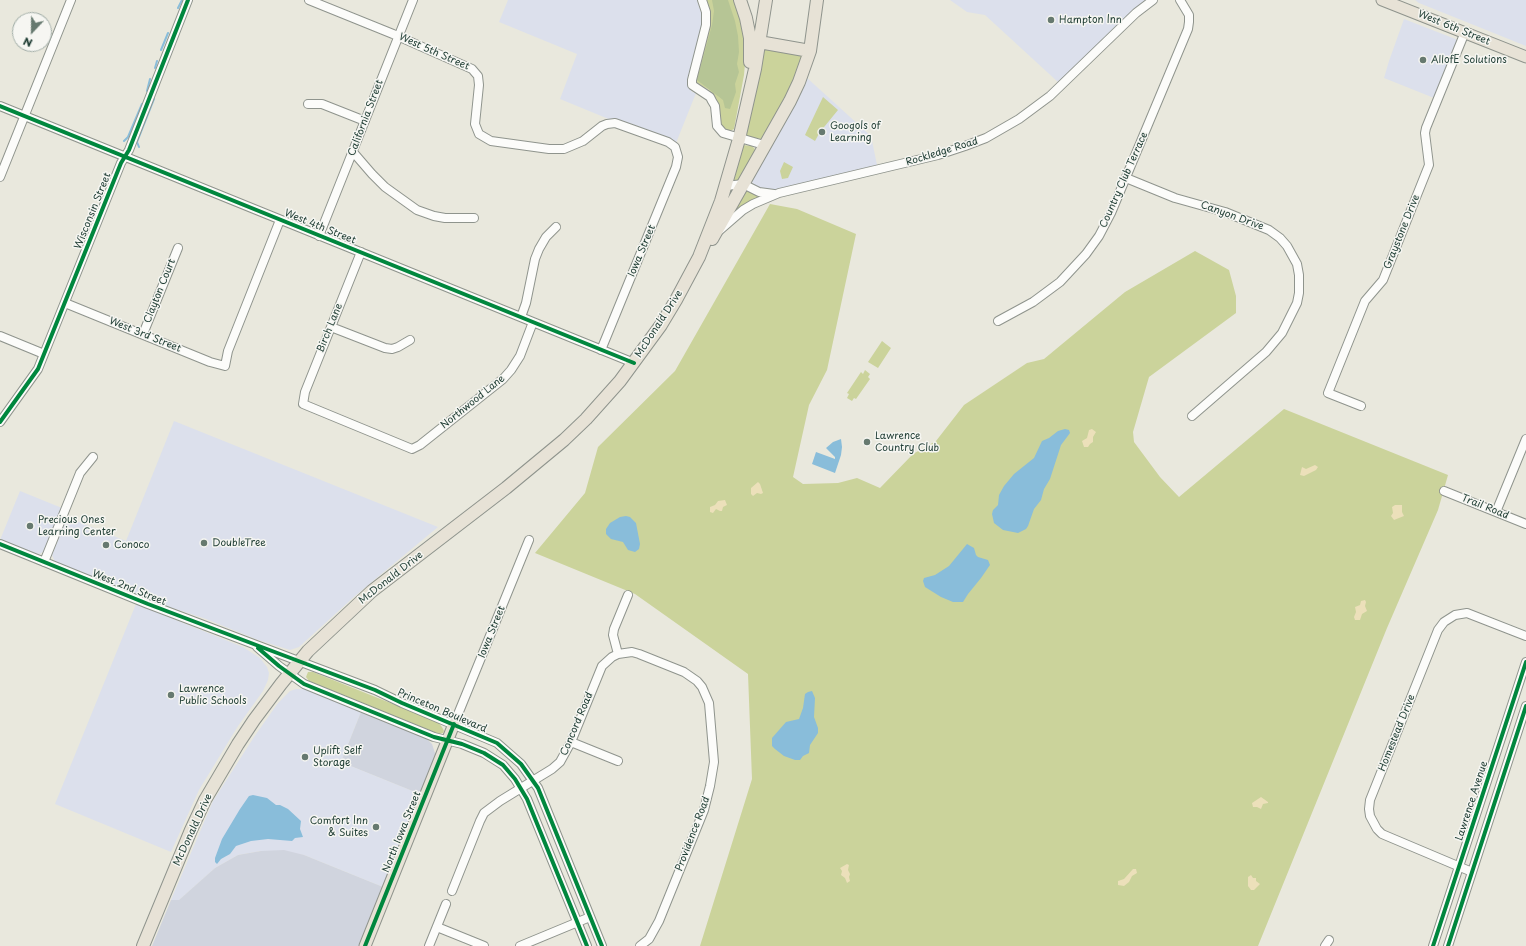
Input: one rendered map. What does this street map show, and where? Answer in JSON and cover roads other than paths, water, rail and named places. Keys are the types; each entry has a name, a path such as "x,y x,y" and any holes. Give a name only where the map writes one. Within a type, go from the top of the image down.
{"highway":[{"path":"740,0 746,18 750,38 748,93"},
{"name":"McDonald Drive","path":"700,257 726,186 739,139 748,93 755,69 766,0"},
{"name":"McDonald Drive","path":"143,946 205,800 238,744 289,674 308,651 372,591 491,500 561,442 606,397 634,363 670,311 700,257 715,235 792,96 810,51 817,0"},
{"path":"759,42 810,51"}],"main road":[{"name":"West 6th Street","path":"1382,0 1403,4 1526,57"},
{"name":"North Iowa Street","path":"365,946 454,724"}],"street":[{"path":"0,177 71,0"},
{"name":"Wisconsin Street","path":"0,422 34,376 44,354 124,157 129,150 188,0"},
{"name":"West 5th Street","path":"309,0 466,65 474,71 478,76 479,85 475,124 479,134 491,141 549,149 564,149 583,141 602,126 615,123 668,142 678,151"},
{"name":"California Street","path":"319,236 413,0"},
{"path":"702,0 706,12 706,25 692,85 710,97 715,106 717,126 720,130 727,135 764,146"},
{"name":"Rockledge Road","path":"779,193 938,155 986,138 1020,119 1050,96 1136,13 1154,0"},
{"name":"Country Club Terrace","path":"998,321 1046,294 1074,269 1099,236 1111,213 1188,29 1189,15 1180,0"},
{"name":"Graystone Drive","path":"1361,406 1328,393 1365,301 1383,280 1429,165 1425,133 1426,128 1465,32"},
{"path":"308,104 322,104 364,121"},
{"name":"West 4th Street","path":"0,106 634,363"},
{"name":"Iowa Street","path":"601,350 664,200 678,161 678,151"},
{"path":"353,152 385,187 417,210 445,218 474,218"},
{"name":"Canyon Drive","path":"1126,178 1175,198 1224,212 1269,230 1280,238 1287,246 1297,264 1299,275 1299,293 1292,315 1282,333 1266,352 1192,416"},
{"path":"726,186 743,184 759,192 767,194 779,193"},
{"path":"715,235 743,210 779,193"},
{"name":"West 3rd Street","path":"65,303 210,362 225,366 228,351 280,220"},
{"path":"521,317 526,303 535,259 546,237 556,227"},
{"name":"Clayton Court","path":"143,334 178,248"},
{"name":"Birch Lane","path":"303,404 305,392 360,252"},
{"name":"Northwood Lane","path":"303,404 412,449 420,445 503,379 520,356 533,322"},
{"path":"331,327 385,348 392,349 410,340"},
{"path":"0,336 44,354"},
{"path":"1496,512 1526,439"},
{"path":"44,562 80,473 93,457"},
{"name":"Trail Road","path":"1444,491 1526,524"},
{"name":"Iowa Street","path":"454,724 529,540"},
{"name":"West 2nd Street","path":"0,544 300,661"},
{"path":"618,654 613,635 614,629 628,595"},
{"name":"Homestead Drive","path":"1472,872 1382,834 1377,829 1370,816 1370,800 1438,630 1444,622 1455,615 1467,613 1526,636"},
{"name":"West 2nd Street","path":"254,644 289,674"},
{"name":"Providence Road","path":"618,654 632,652 638,654 690,676 697,681 709,703 714,762 704,810 659,922 649,939 640,946"},
{"name":"Concord Road","path":"452,891 484,814 500,801 552,769 560,762 571,742 598,674 607,660 618,654"},
{"name":"Princeton Boulevard","path":"300,661 375,690 402,703 488,738 504,748 521,764 533,781 542,799 602,946"},
{"name":"Lawrence Avenue","path":"1433,946 1526,662"},
{"path":"289,674 299,682 434,737 462,744 494,758 510,772 522,788 527,798 587,946"},
{"path":"1448,946 1526,706"},
{"path":"571,742 618,761"},
{"path":"429,946 446,904"},
{"path":"520,946 590,917"},
{"path":"437,927 484,946"}],"water":[{"path":"1065,429 1069,430 1070,433 1061,445 1050,479 1044,489 1041,500 1034,509 1028,526 1026,529 1018,533 1003,530 994,523 992,514 993,510 998,505 999,495 1004,486 1014,474 1034,458 1042,441 1058,431"},
{"path":"841,439 841,455 835,473 812,464 816,452 835,459 835,457 826,448 833,442"},
{"path":"620,517 630,517 636,523 640,544 639,549 635,552 628,550 623,542 611,539 606,534 606,529 610,523"},
{"path":"967,544 974,548 978,557 988,560 990,565 963,602 953,602 941,597 925,587 923,581 924,578 935,575 949,566"},
{"path":"812,691 815,698 814,717 818,728 818,733 810,745 809,753 803,756 800,760 795,760 784,756 775,749 772,746 772,738 786,722 799,719 803,708 805,694"},
{"path":"253,795 267,798 276,805 280,805 288,809 301,821 300,829 303,837 295,838 292,841 268,839 251,841 236,846 230,854 221,859 217,864 215,862 215,858 222,839 249,796"}],"waterway":[{"path":"178,8 182,0"},
{"path":"161,50 168,33"},
{"path":"155,68 157,61"},
{"path":"147,91 150,79"},
{"path":"139,147 137,142 154,99"},
{"path":"124,141 128,137 142,104"}],"place":[{"name":"Hampton Inn","path":"1051,20"},
{"name":"AllofE Solutions","path":"1423,60"},
{"name":"Googols of Learning","path":"822,132"},
{"name":"Lawrence Country Club","path":"867,442"},
{"name":"Precious Ones Learning Center","path":"30,526"},
{"name":"DoubleTree","path":"204,543"},
{"name":"Conoco","path":"106,545"},
{"name":"Lawrence Public Schools","path":"171,695"},
{"name":"Uplift Self Storage","path":"305,757"},
{"name":"Comfort Inn & Suites","path":"376,827"}]}
